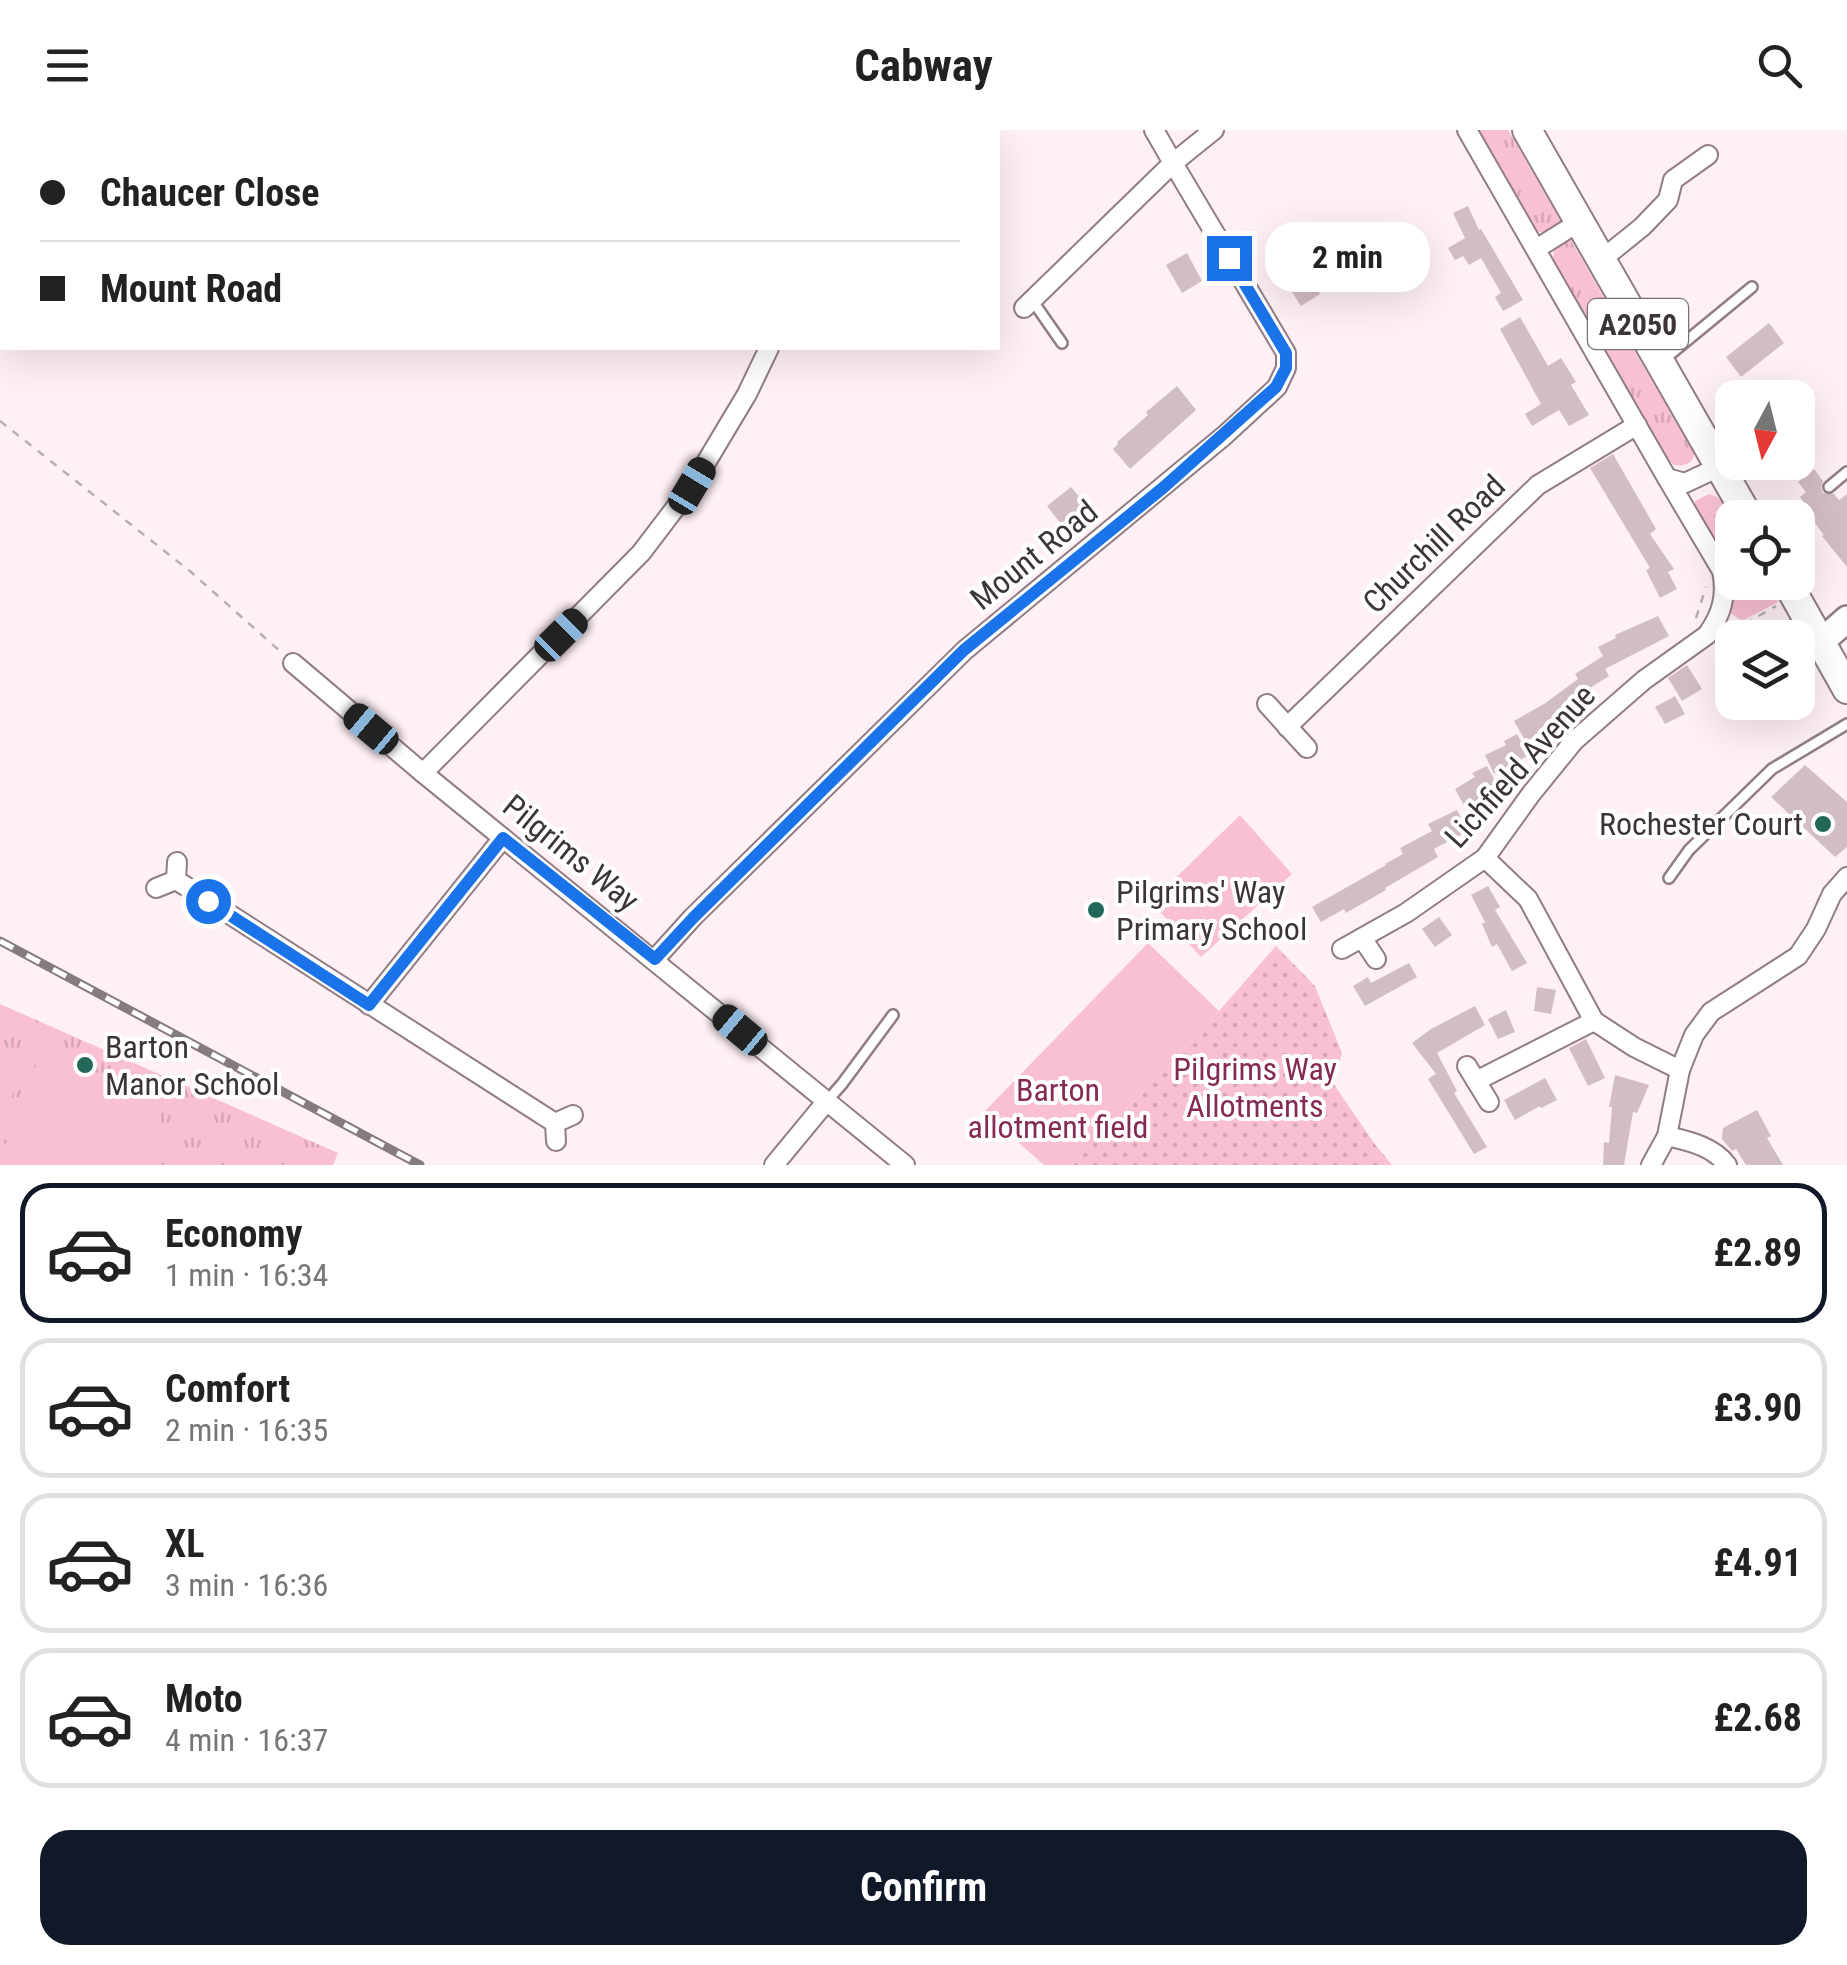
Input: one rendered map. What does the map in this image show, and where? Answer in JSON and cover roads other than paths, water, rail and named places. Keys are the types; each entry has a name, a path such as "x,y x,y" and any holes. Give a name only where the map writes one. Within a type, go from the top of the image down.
{"main road":[{"name":"A2050","path":"1530,131 1715,459"},
{"path":"1796,600 1847,688"},
{"path":"1820,642 1847,619"}],"street":[{"name":"Mount Road","path":"655,959 964,650 1210,448 1276,387 1286,368 1286,353 1154,130"},
{"path":"1028,304 1173,163 1214,130"},
{"path":"1467,130 1638,425 1676,481 1715,467"},
{"path":"1601,260 1668,200 1673,180 1708,155"},
{"path":"1536,249 1579,222"},
{"path":"423,773 642,553 692,486 747,394 768,350"},
{"name":"Churchill Road","path":"1288,726 1538,485 1638,425"},
{"name":"Lichfield Avenue","path":"1342,950 1406,913 1485,858 1574,741 1644,680 1707,635 1724,600 1722,571 1676,481"},
{"name":"Pilgrims Way","path":"293,663 906,1165"},
{"path":"1267,704 1307,748"},
{"path":"369,1005 503,838"},
{"path":"1485,858 1528,899 1594,1021 1680,1070"},
{"path":"156,888 176,871 369,1005 561,1126"},
{"path":"1651,1165 1667,1136 1680,1070 1694,1036 1711,1012 1798,956 1832,894 1847,877"},
{"path":"1362,938 1376,959"},
{"path":"1489,1102 1471,1073 1594,1021"},
{"path":"774,1165 826,1102"},
{"path":"1667,1136 1697,1144 1721,1157 1727,1165"}],"lane":[{"path":"1660,362 1752,287"},
{"path":"1028,304 1062,344"},
{"path":"1829,487 1847,472"},
{"path":"1668,878 1689,850 1772,769 1847,724"},
{"path":"826,1102 893,1014"}],"railway":[{"path":"0,941 420,1165"}],"place":[{"name":"Rochester Court","path":"1823,824"},
{"name":"Pilgrims' Way Primary School","path":"1096,910"},
{"name":"Barton Manor School","path":"85,1065"}],"park label":[{"name":"Pilgrims Way Allotments","path":"1255,1088"},
{"name":"Barton allotment field","path":"1058,1108"}]}
